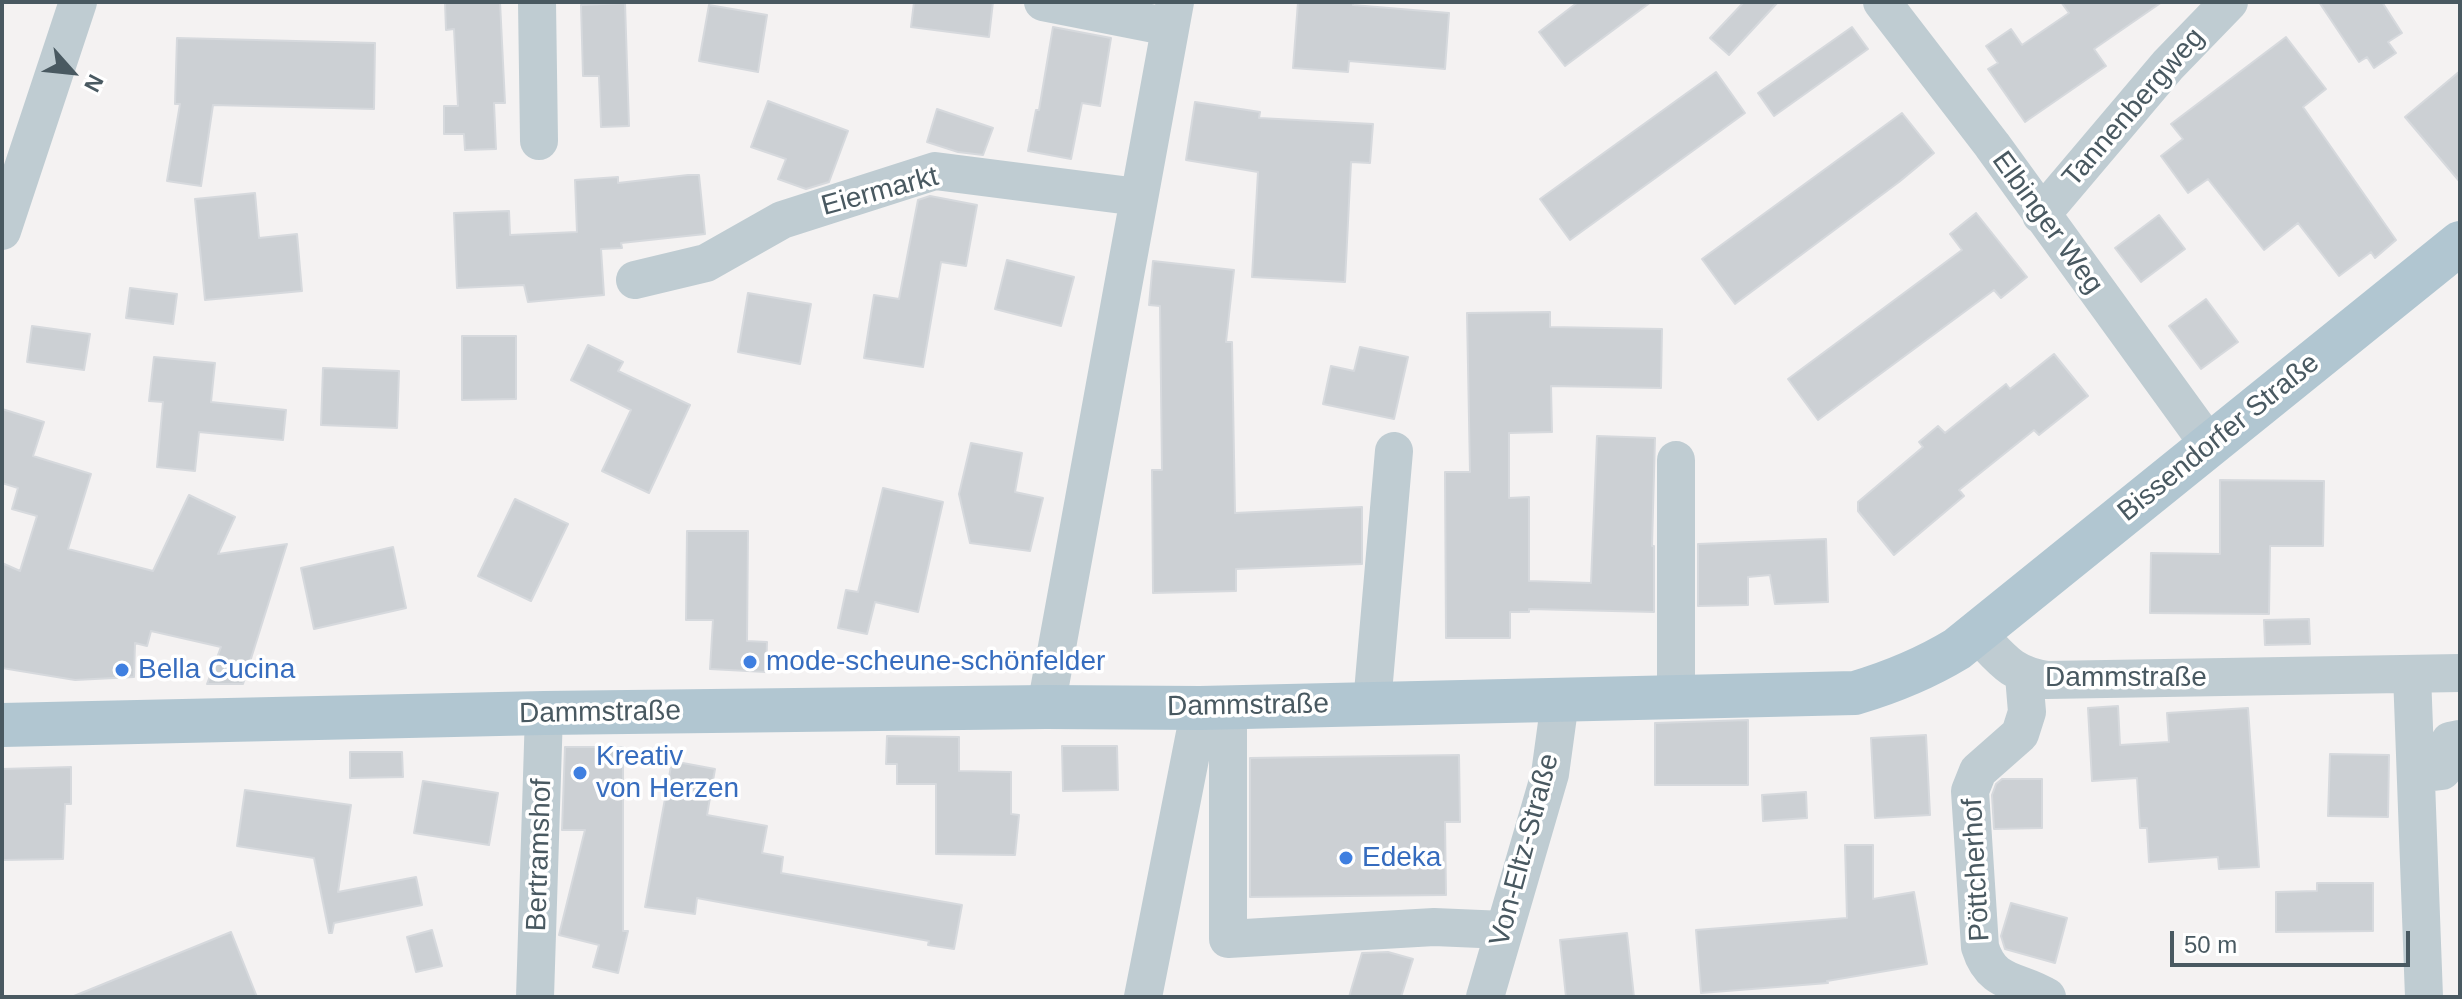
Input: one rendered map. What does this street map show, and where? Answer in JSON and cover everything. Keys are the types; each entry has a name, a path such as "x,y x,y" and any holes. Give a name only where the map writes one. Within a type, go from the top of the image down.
{"main road":[{"name":"Bissendorfer Straße","path":"1977,633 2460,243"},
{"name":"Dammstraße","path":"2,725 544,713 1214,708 1855,693 1895,681 1929,666 1977,633"}],"street":[{"path":"2,231 78,2"},
{"path":"537,2 539,141"},
{"path":"1043,2 1172,14 1046,707"},
{"name":"Elbinger Weg","path":"1882,2 1992,145 2210,446"},
{"name":"Tannenbergweg","path":"2041,215 2168,65 2229,2"},
{"name":"Eiermarkt","path":"635,280 706,263 782,220 935,171 1138,197"},
{"path":"1372,704 1394,451"},
{"path":"1676,460 1676,699"},
{"name":"Dammstraße","path":"1977,633 2011,668 2024,676 2047,680 2460,673"},
{"path":"2412,674 2424,997"},
{"name":"Pöttcherhof","path":"2024,676 2027,712 2020,734 1978,771 1970,791 1980,947 1985,963 1995,975 2047,997"},
{"name":"Von-Eltz-Straße","path":"1485,997 1550,774 1560,701"},
{"path":"1214,708 1228,939 1434,927 1504,930"},
{"path":"1143,997 1214,708"},
{"name":"Bertramshof","path":"535,997 544,713"},
{"path":"2417,774 2442,771 2444,751 2450,741 2460,739"}],"building":[{"path":"445,2 500,2 505,103 494,103 496,149 465,150 464,134 444,134 444,106 458,106 454,29 446,30"},
{"path":"914,2 993,2 989,37 911,27"},
{"path":"1298,2 1353,2 1353,5 1449,13 1445,69 1349,61 1348,72 1293,68"},
{"path":"1578,2 1651,2 1565,66 1539,32"},
{"path":"1744,2 1778,2 1729,55 1710,38"},
{"path":"2061,2 2162,2 2094,49 2106,66 2025,122 1988,69 1998,63 1986,46 2011,29 2022,45 2069,13"},
{"path":"2319,2 2382,2 2402,33 2388,42 2396,53 2374,68 2367,57 2359,62"},
{"path":"625,3 629,126 601,127 599,76 583,76 581,5"},
{"path":"709,5 767,15 758,72 699,61"},
{"path":"1053,27 1111,38 1100,106 1082,103 1071,159 1028,151 1036,110 1039,110"},
{"path":"1852,27 1868,49 1774,116 1758,93"},
{"path":"2286,37 2326,89 2303,107 2396,240 2375,258 2371,252 2339,276 2298,223 2264,250 2208,179 2188,193 2161,156 2183,139 2171,124"},
{"path":"177,38 375,43 374,109 213,105 201,186 167,181 180,104 175,104"},
{"path":"2460,71 2460,182 2405,117"},
{"path":"1716,72 1745,113 1570,240 1540,199"},
{"path":"768,101 848,131 829,182 806,189 778,179 786,159 751,147"},
{"path":"1195,102 1260,112 1259,118 1373,124 1370,163 1351,162 1345,282 1252,277 1258,172 1186,160"},
{"path":"937,109 993,128 983,155 958,152 927,142"},
{"path":"1902,113 1934,153 1735,304 1702,259"},
{"path":"699,175 705,234 621,243 622,248 601,249 604,295 528,302 524,285 457,288 454,213 509,211 510,235 577,232 575,180 618,177 618,183"},
{"path":"255,193 259,238 297,234 302,291 205,300 195,199"},
{"path":"930,196 977,205 966,266 941,262 923,367 864,358 874,295 899,299 918,200"},
{"path":"1976,213 2027,277 2001,298 1994,290 1818,420 1788,379 1962,250 1950,234"},
{"path":"2159,215 2185,249 2141,282 2115,248"},
{"path":"1007,260 1074,277 1061,326 995,309"},
{"path":"1153,261 1234,270 1226,342 1232,342 1235,513 1362,507 1362,564 1236,569 1236,591 1153,593 1152,470 1162,470 1160,306 1149,305"},
{"path":"130,288 177,294 173,324 126,318"},
{"path":"748,293 811,304 800,364 738,352"},
{"path":"2206,299 2238,342 2201,369 2169,326"},
{"path":"1550,312 1550,327 1662,329 1661,388 1551,386 1552,432 1509,433 1509,498 1529,497 1529,581 1591,583 1597,436 1655,438 1654,612 1529,609 1529,612 1510,612 1510,638 1446,638 1445,472 1470,472 1467,313"},
{"path":"32,326 90,334 84,370 27,362"},
{"path":"462,336 516,336 516,399 462,400"},
{"path":"588,345 623,362 618,371 690,405 649,493 602,471 631,410 571,380"},
{"path":"1360,347 1408,357 1394,419 1323,404 1331,366 1354,371"},
{"path":"2054,354 2088,396 2039,435 2034,430 1959,490 1964,496 1894,555 1858,511 1858,502 1923,447 1919,442 1938,426 1945,433 2006,384 2010,389"},
{"path":"154,357 215,363 211,402 286,410 283,440 199,432 195,471 157,467 163,402 149,401"},
{"path":"323,368 399,371 397,428 321,425"},
{"path":"2,409 44,422 33,456 91,474 68,549 153,571 189,495 235,517 218,554 287,544 243,684 207,684 221,647 151,631 147,646 135,643 134,677 75,680 2,668 2,563 20,571 37,516 12,509 18,488 2,483"},
{"path":"971,443 1022,453 1015,492 1043,498 1030,551 970,543 959,494"},
{"path":"2220,480 2324,481 2323,546 2270,546 2269,614 2150,613 2151,553 2220,554"},
{"path":"883,488 943,502 918,612 875,602 867,634 838,628 846,590 858,592"},
{"path":"515,499 568,524 531,601 478,576"},
{"path":"687,531 748,531 747,641 767,642 766,672 710,669 713,620 686,620"},
{"path":"1826,539 1828,602 1775,604 1770,575 1748,577 1748,605 1698,606 1698,544"},
{"path":"393,547 406,608 314,629 301,568"},
{"path":"2309,619 2310,644 2265,645 2264,620"},
{"path":"2118,706 2120,745 2169,742 2167,713 2248,708 2259,867 2219,869 2218,857 2149,862 2147,828 2140,828 2137,778 2092,781 2088,708"},
{"path":"1748,720 1748,785 1655,785 1655,723"},
{"path":"1926,735 1930,815 1875,818 1871,738"},
{"path":"887,736 959,737 959,771 1011,772 1011,814 1019,815 1015,855 936,854 936,784 897,784 897,764 886,764"},
{"path":"1062,746 1117,746 1118,790 1063,791"},
{"path":"565,747 623,747 623,931 628,931 618,973 593,967 599,945 559,935 585,830 562,830"},
{"path":"350,752 402,752 403,777 350,778"},
{"path":"2330,754 2389,755 2388,817 2328,816"},
{"name":"Edeka","path":"1459,755 1460,822 1445,822 1446,895 1250,897 1250,758"},
{"path":"672,761 715,769 707,815 767,826 762,853 783,857 781,873 962,905 954,949 928,945 929,941 697,898 695,914 645,907"},
{"path":"71,767 71,804 65,804 63,859 2,860 2,769"},
{"path":"2002,779 2042,779 2042,828 1994,829 1992,795 1996,784"},
{"path":"423,781 498,793 489,845 414,833"},
{"path":"245,790 351,805 338,892 416,877 422,905 334,923 332,933 329,933 314,858 237,846"},
{"path":"1806,792 1807,818 1763,821 1762,795"},
{"path":"1845,845 1873,845 1873,899 1914,892 1927,964 1828,983 1701,993 1696,930 1847,918"},
{"path":"2317,883 2373,883 2373,931 2276,932 2276,892 2317,891"},
{"path":"2011,903 2067,918 2055,963 2005,949 2001,936"},
{"path":"432,930 442,966 416,972 407,937"},
{"path":"231,932 257,997 74,997 74,996"},
{"path":"1627,933 1634,997 1566,997 1560,940"},
{"path":"1388,952 1413,959 1401,997 1349,997 1362,953"}],"place":[{"name":"mode-scheune-schönfelder","path":"750,662"},
{"name":"Bella Cucina","path":"122,670"},
{"name":"Kreativ von Herzen","path":"580,773"},
{"name":"Edeka","path":"1346,858"}]}
